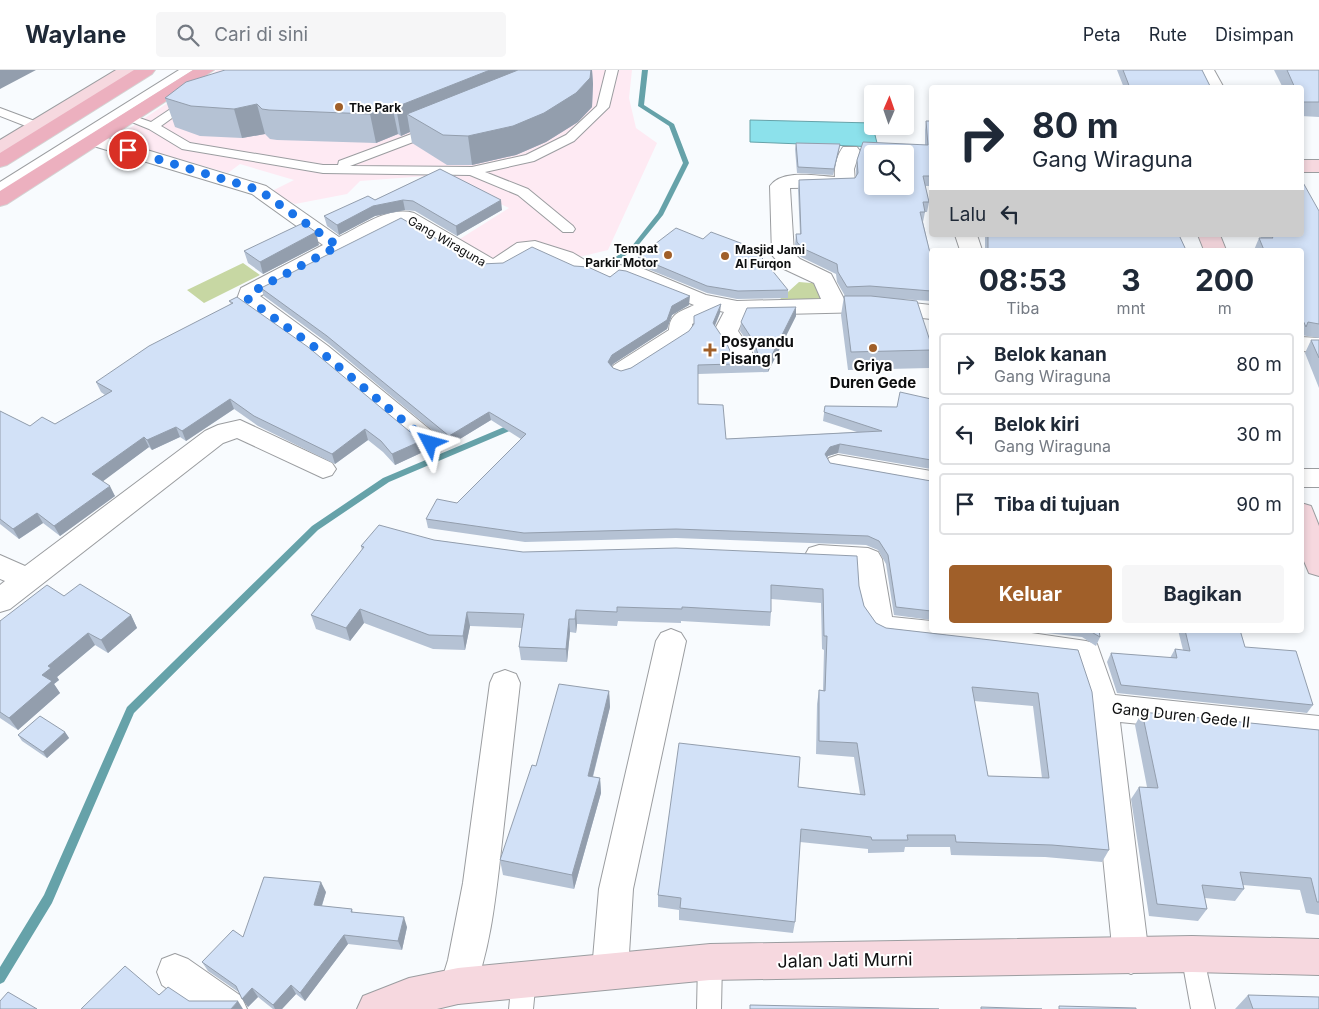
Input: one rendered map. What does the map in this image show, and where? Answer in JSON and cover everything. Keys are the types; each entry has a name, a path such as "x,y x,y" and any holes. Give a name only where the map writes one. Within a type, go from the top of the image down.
{"main road":[{"path":"0,161 146,70"},
{"path":"0,200 205,70"}],"street":[{"path":"1205,70 1213,85"},
{"path":"0,148 122,71"},
{"path":"94,140 259,190 338,246"},
{"path":"836,306 823,279 792,264 783,255 780,186 787,182 845,183 844,169 850,151"},
{"path":"1304,166 1319,166"},
{"name":"Gang Wiraguna","path":"430,443 320,351 248,299 250,293 338,246 394,218 402,216 409,217 489,266 499,265 525,248 535,247 565,258 583,268 631,272 700,300 728,306"},
{"path":"622,370 680,333 681,320 728,306 868,305 929,312"},
{"path":"728,306 726,332 740,352 743,363"},
{"path":"1304,344 1319,346"},
{"path":"0,601 214,437 227,431 240,429 323,469"},
{"path":"838,464 929,480"},
{"path":"1304,478 1319,478"},
{"path":"1304,522 1319,566"},
{"name":"Gang Duren Gede II","path":"790,553 868,559 876,620 884,628 1082,651 1086,653 1090,662 1103,707 1319,729"},
{"path":"0,566 27,580"},
{"path":"610,970 616,889 672,641"},
{"path":"458,986 466,960 480,883 505,683"},
{"path":"1103,707 1132,956"},
{"name":"Jalan Jati Murni","path":"376,1009 409,998 458,986 522,994 610,970 710,962 1192,954 1319,957"},
{"path":"175,972 228,1009"}],"lane":[{"path":"0,174 164,70"},
{"path":"0,188 187,70"},
{"path":"133,115 158,122 186,146 323,169 472,171 530,158 570,138 603,107 612,70"},
{"path":"158,122 200,94"},
{"path":"1,113 36,126"},
{"path":"323,169 358,160 440,127"},
{"path":"472,171 524,192 568,229"},
{"path":"1192,954 1203,1009"},
{"path":"709,1009 710,962"}],"shaded area":[{"path":"217,70 632,70 629,98 636,128 657,143 608,250 575,258 495,263 455,242 509,208 439,175 360,181 347,194 295,204 270,192 294,180 240,164 228,173 112,140"}],"green space":[{"path":"243,263 260,275 204,303 187,290"},
{"path":"799,282 823,284 829,300 779,300"}],"water":[{"path":"750,120 864,123 864,135 875,135 878,145 864,146 750,142"}],"building":[{"path":"225,70 490,70 396,107 392,105 370,114 269,110 262,109 257,104 234,109 191,106 165,98 186,82"},
{"path":"518,70 591,70 590,78 576,93 544,113 513,126 468,136 443,135 407,114"},
{"path":"1123,70 1202,70 1210,85 1129,85"},
{"path":"1287,70 1319,70 1319,102 1304,102 1304,85 1294,85"},
{"path":"926,121 929,121 929,176 923,176 929,202 923,202 925,212 920,212 929,249 929,291 870,286 847,287 838,272 837,264 802,248 797,242 796,234 801,234 799,180 855,178 858,173 857,160 863,142 928,145"},
{"path":"796,143 840,144 834,169 798,167"},
{"path":"440,169 501,200 456,226 413,201 403,200 373,206 337,225 324,216 368,196 375,200"},
{"path":"1304,184 1319,211 1319,324 1308,322 1306,327 1304,323 1304,248 1263,248 1259,238 1304,237"},
{"path":"401,218 480,264 503,263 532,247 574,266 588,267 610,277 619,270 626,271 690,296 672,306 667,320 612,355 608,362 613,368 621,371 631,368 689,331 694,324 694,316 721,304 713,323 727,344 734,360 743,364 698,365 698,404 723,405 726,439 882,431 824,412 825,406 897,407 900,392 929,399 929,460 840,444 830,447 825,454 830,463 929,481 929,611 896,607 888,555 879,541 868,536 676,529 524,533 426,519 437,499 457,503 526,434 489,412 449,436 327,336 261,288"},
{"path":"303,223 316,232 260,262 244,251"},
{"name":"Masjid Jami Al Furqon","path":"676,228 703,239 711,232 754,248 788,290 738,291 707,286 638,257"},
{"path":"988,237 1180,237 1185,248 988,248"},
{"path":"844,296 871,296 917,301 929,338 929,350 851,352"},
{"path":"237,297 308,347 421,441 392,454 381,441 365,429 332,454 254,416 230,399 182,431 176,427 147,440 144,437 92,474 110,486 54,526 37,513 13,529 0,519 0,411 30,426 42,417 55,424 112,391 96,382 149,346 233,303 229,301"},
{"path":"796,307 768,363 745,364 753,360 758,354 754,342 741,322 747,308"},
{"path":"1311,340 1319,340 1319,358"},
{"path":"379,525 434,540 523,552 676,548 857,556 859,586 864,606 876,623 886,628 1078,650 1092,692 1109,850 1052,845 956,842 955,835 907,835 908,840 872,840 871,837 801,829 795,922 680,908 681,898 658,895 679,743 800,757 798,787 865,795 857,743 819,741 819,690 825,691 827,636 824,636 823,589 771,585 771,612 682,607 682,609 617,607 617,612 576,610 575,619 569,619 566,649 519,647 524,614 467,612 463,636 429,635 360,609 346,628 311,615 364,547 361,546","holes":["972,687 1038,693 1049,778 988,776"]},
{"path":"80,584 131,615 101,640 88,633 48,666 51,668 42,675 52,681 9,718 0,712 0,621 47,585 64,596"},
{"path":"1186,633 1241,633 1245,647 1296,651 1313,705 1121,685 1111,653 1177,658 1175,649 1190,651"},
{"path":"559,684 609,691 588,776 600,778 572,875 500,860 532,765 536,766"},
{"path":"1142,712 1319,730 1319,902 1317,902 1311,878 1240,872 1244,889 1202,885 1207,909 1157,904 1139,787 1158,788"},
{"path":"40,716 65,732 43,752 18,735"},
{"path":"264,877 321,882 314,905 352,909 351,912 404,917 398,941 344,935 300,993 291,985 273,1005 252,988 242,999 236,986 202,962 233,930 243,937"},
{"path":"125,966 159,995 168,987 189,1001 238,1001 231,1009 81,1009"},
{"path":"8,992 37,1009 0,1009 0,1001"},
{"path":"1248,995 1319,997 1319,1009 1253,1009"},
{"path":"750,1005 939,1009 750,1009"},
{"path":"1059,1006 1136,1008 1136,1009 1059,1009"},
{"path":"981,1007 1042,1009 981,1009"}],"waterway":[{"path":"610,276 608,264 634,247 661,214 686,163 672,125 641,106 645,70"},
{"path":"0,978 48,899 130,710 315,528 386,480 516,425"}],"place":[{"name":"The Park","path":"339,107"},
{"name":"Tempat Parkir Motor","path":"668,255"},
{"name":"Masjid Jami Al Furqon","path":"725,256"},
{"name":"Griya Duren Gede","path":"873,348"},
{"name":"Posyandu Pisang 1","path":"710,350"}],"route":[{"path":"128,150 259,190 338,246 250,293 247,295 248,299 320,351 430,443"}]}
